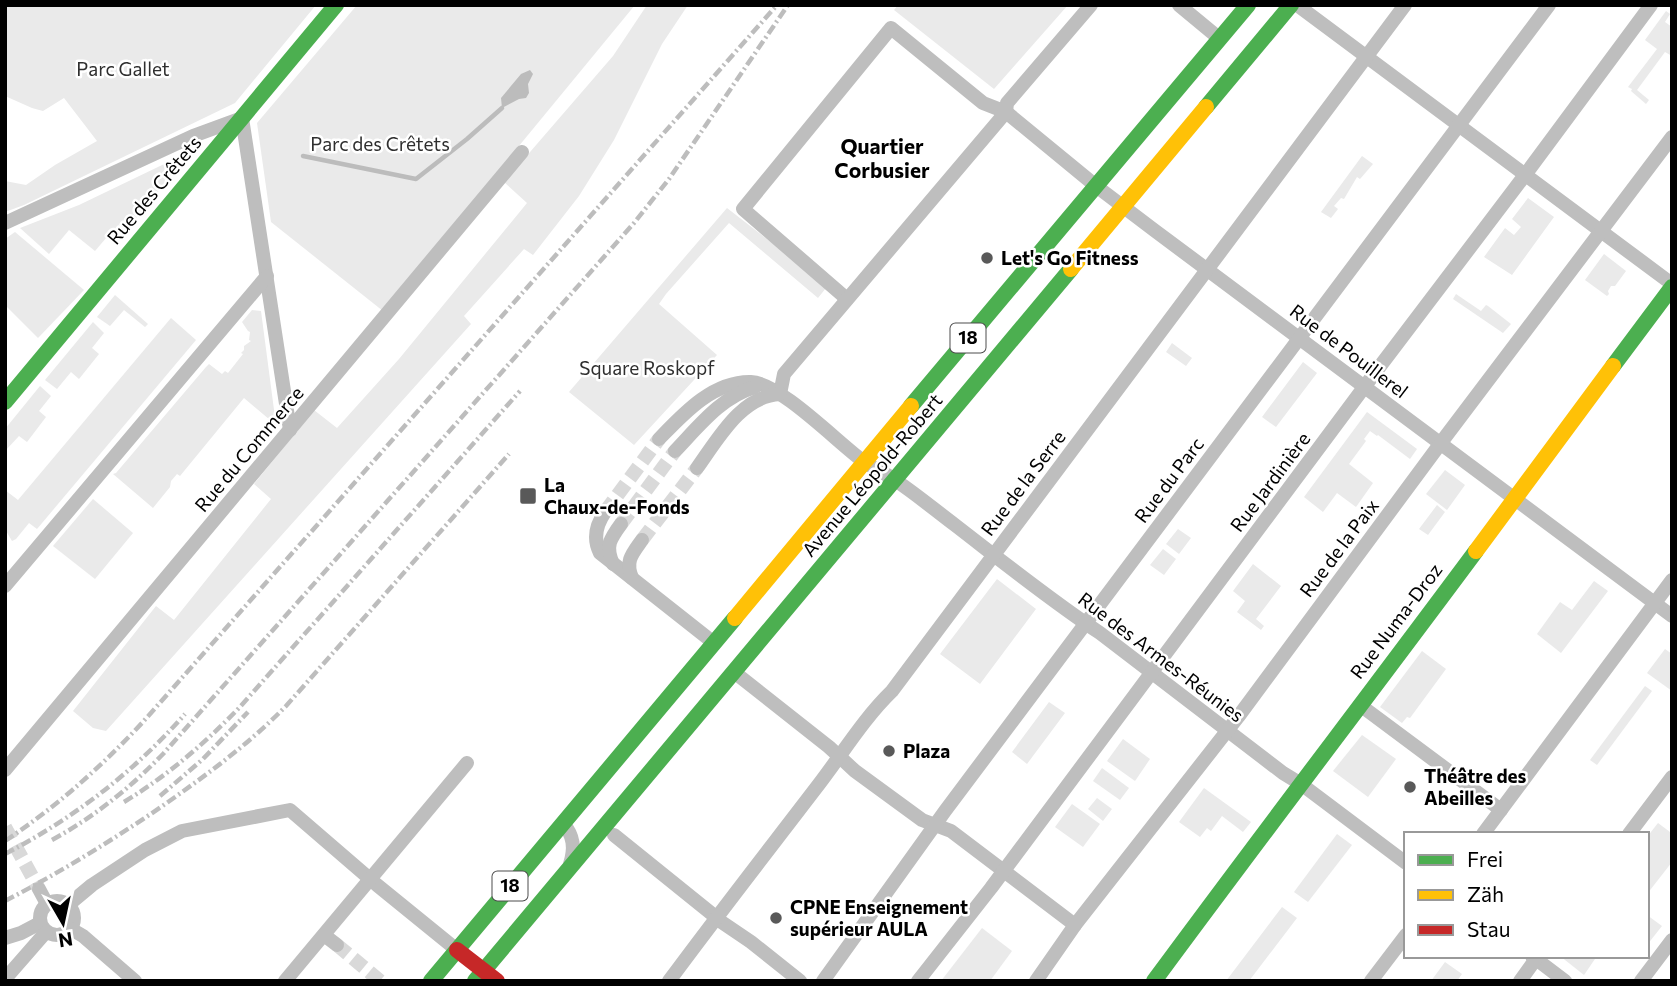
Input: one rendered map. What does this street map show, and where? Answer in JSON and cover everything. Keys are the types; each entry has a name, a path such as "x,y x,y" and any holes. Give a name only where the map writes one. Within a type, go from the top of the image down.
{"main road":[{"name":"Rue des Crêtets","path":"5,402 337,5"},
{"name":"Avenue Léopold-Robert","path":"432,981 1248,5"},
{"name":"Avenue Léopold-Robert","path":"479,975 1291,5"},
{"name":"Rue Numa-Droz","path":"1154,981 1672,286"},
{"path":"457,950 479,975 497,981"}],"street":[{"path":"780,394 784,374 923,212 1006,112 1007,103 1091,5"},
{"path":"1179,5 1220,39"},
{"path":"1297,5 1672,286"},
{"name":"Rue de la Serre","path":"669,981 877,705 892,691 1405,5"},
{"name":"Rue du Parc","path":"823,981 936,825 1549,5"},
{"name":"Rue Jardinière","path":"918,981 1651,5"},
{"name":"Rue de Pouillerel","path":"847,299 743,209 891,29 983,103 1006,112 1154,230 1672,616"},
{"path":"5,223 193,136 242,118 290,430"},
{"name":"Rue de la Paix","path":"1036,981 1075,925 1227,730 1672,137"},
{"name":"Rue du Commerce","path":"5,770 522,152"},
{"path":"5,586 267,276"},
{"path":"659,439 690,408 723,388 751,382 763,384 780,394"},
{"path":"675,451 715,410 733,396 755,387 780,394"},
{"path":"697,468 732,420 756,400 780,394"},
{"name":"Rue des Armes-Réunies","path":"780,394 864,462 895,480 1404,861"},
{"path":"605,512 597,527 596,542 600,553 714,643"},
{"path":"613,564 609,552 610,540 621,524"},
{"path":"632,578 628,566 642,540"},
{"path":"1484,832 1672,580"},
{"path":"734,672 830,747 855,771 922,820 951,831 1075,925"},
{"path":"1360,705 1501,810"},
{"path":"285,981 467,762"},
{"path":"1631,832 1672,777"},
{"path":"68,905 92,885 145,850 181,831 290,810 457,950"},
{"path":"564,823 573,842 574,853 569,869"},
{"path":"614,835 716,918 800,981"},
{"path":"39,889 47,905"},
{"path":"5,938 43,927 57,936 67,933 75,919 72,909 58,901 47,905 41,913 43,927 5,979"},
{"path":"71,929 83,936 135,981"},
{"path":"324,935 337,945"},
{"path":"1371,981 1404,938"},
{"path":"1641,981 1672,940"},
{"path":"1520,981 1534,958"},
{"path":"1536,958 1565,981"}],"green space":[{"name":"Parc Gallet","path":"5,5 316,5 235,103 5,212 5,181 26,185 97,141 64,98 43,111 5,96"},
{"name":"Parc des Crêtets","path":"357,5 635,5 383,311 271,222 257,123"},
{"path":"647,5 688,5 662,44 614,140 579,196 533,255 524,249 464,316 471,324 106,731 93,728 73,711 156,606 174,620 271,499 254,484 314,410 337,428 399,359 527,203 504,182 613,56"},
{"path":"898,5 1068,5 994,89 894,10"},
{"path":"1666,11 1670,14 1665,22 1672,27 1672,56 1665,52 1637,90 1649,100 1646,104 1628,87 1657,49 1645,40"},
{"path":"187,153 188,156 120,237 112,231 95,251 69,230 49,254 20,228 79,205"},
{"path":"1362,156 1373,164 1360,179 1357,177 1344,199 1341,198 1334,206 1338,209 1331,218 1321,212"},
{"path":"1528,198 1554,217 1512,275 1484,257 1505,228 1514,235 1521,227 1512,219"},
{"name":"Square Roskopf","path":"727,208 826,288 818,298 729,223 659,304 717,355 634,445 569,392"},
{"path":"15,232 84,290 38,338 5,305 5,239"},
{"path":"1604,254 1626,271 1615,286 1611,286 1607,296 1585,280"},
{"path":"1456,294 1481,311 1488,306 1511,324 1503,333 1453,299"},
{"path":"115,295 148,324 145,327 124,310 110,326 97,317"},
{"path":"252,310 261,311 276,425 244,398 180,476 177,474 171,481 170,487 153,508 113,474 209,364 222,374 225,371 228,373 243,354 241,353 244,346 251,341 250,332 242,322"},
{"path":"171,318 196,340 37,529 29,523 12,541 5,529 5,490 18,500"},
{"path":"93,322 104,333 92,348 99,354 79,379 71,372 57,389 45,380"},
{"path":"1172,343 1192,358 1186,366 1166,352"},
{"path":"1303,362 1317,373 1276,427 1262,417"},
{"path":"40,386 51,396 39,411 46,417 27,442 19,436 5,451 5,429"},
{"path":"1367,412 1417,449 1410,459 1370,431 1349,464 1373,483 1356,507 1337,493 1323,512 1304,497"},
{"path":"1445,470 1465,485 1447,510 1426,494"},
{"path":"93,499 133,533 95,579 53,546"},
{"path":"1437,505 1445,512 1428,535 1419,529"},
{"path":"1178,529 1191,538 1179,554 1166,544"},
{"path":"1163,549 1176,559 1164,575 1150,565"},
{"path":"1253,564 1281,586 1256,619 1264,626 1261,630 1237,612 1245,601 1233,591"},
{"path":"997,579 1036,609 980,684 940,654"},
{"path":"1594,581 1608,591 1561,653 1537,634 1560,602 1572,610"},
{"path":"1665,649 1672,654 1672,691 1647,673"},
{"path":"1422,651 1446,669 1410,718 1407,717 1402,723 1380,707"},
{"path":"1645,686 1652,691 1597,765 1590,760"},
{"path":"1049,702 1065,713 1027,764 1012,752"},
{"path":"1362,735 1396,759 1368,797 1333,771"},
{"path":"1123,739 1150,759 1135,781 1107,761"},
{"path":"1102,768 1129,788 1120,800 1093,781"},
{"path":"1204,788 1251,822 1243,832 1222,816 1211,831 1207,828 1200,837 1179,822"},
{"path":"1097,798 1112,809 1103,821 1088,809"},
{"path":"1072,804 1100,824 1083,847 1055,827"},
{"path":"1658,823 1672,831 1672,862 1649,891 1649,834"},
{"path":"1337,834 1352,845 1308,902 1294,892"},
{"path":"1282,907 1297,918 1249,981 1226,981"},
{"path":"1649,916 1662,926 1649,942"},
{"path":"982,928 1012,951 990,981 941,981"},
{"path":"1563,958 1596,958 1584,975"},
{"path":"1445,962 1462,974 1457,981 1431,981"}],"shaded area":[{"path":"530,70 533,74 526,98 502,108 501,98 521,74"}],"waterway":[{"path":"303,156 416,179 502,108"}],"tunnel":[{"path":"605,512 659,439"},
{"path":"621,524 675,451"},
{"path":"642,540 697,468"},
{"path":"5,827 39,889"},
{"path":"337,945 380,981"}],"railway":[{"path":"5,841 77,786 142,723 777,5"},
{"path":"52,840 111,801 163,754 634,223 669,179 788,5"},
{"path":"124,802 184,759 239,708 520,391"},
{"path":"5,901 65,868 142,820 210,772 257,734 286,706 509,454"},
{"path":"160,796 203,759 248,712"},
{"path":"5,854 55,825 102,792 145,755 185,714"}],"traffic: fast":[{"path":"5,402 336,5"},
{"path":"911,406 1248,5"},
{"path":"1206,107 1291,5"},
{"path":"475,981 1071,269"},
{"path":"1613,366 1672,287"},
{"path":"1154,981 1476,551"},
{"path":"431,981 735,618"}],"traffic: slow":[{"path":"1071,269 1206,107"},
{"path":"1476,551 1613,366"},
{"path":"735,618 911,406"}],"traffic: jam":[{"path":"457,950 497,981"}],"place":[{"name":"Let's Go Fitness","path":"987,258"},
{"name":"La Chaux-de-Fonds","path":"528,496"},
{"name":"Plaza","path":"889,751"},
{"name":"Théâtre des Abeilles","path":"1410,787"},
{"name":"CPNE Enseignement supérieur AULA","path":"776,918"}],"district":[{"name":"Quartier Corbusier","path":"882,159"}]}
